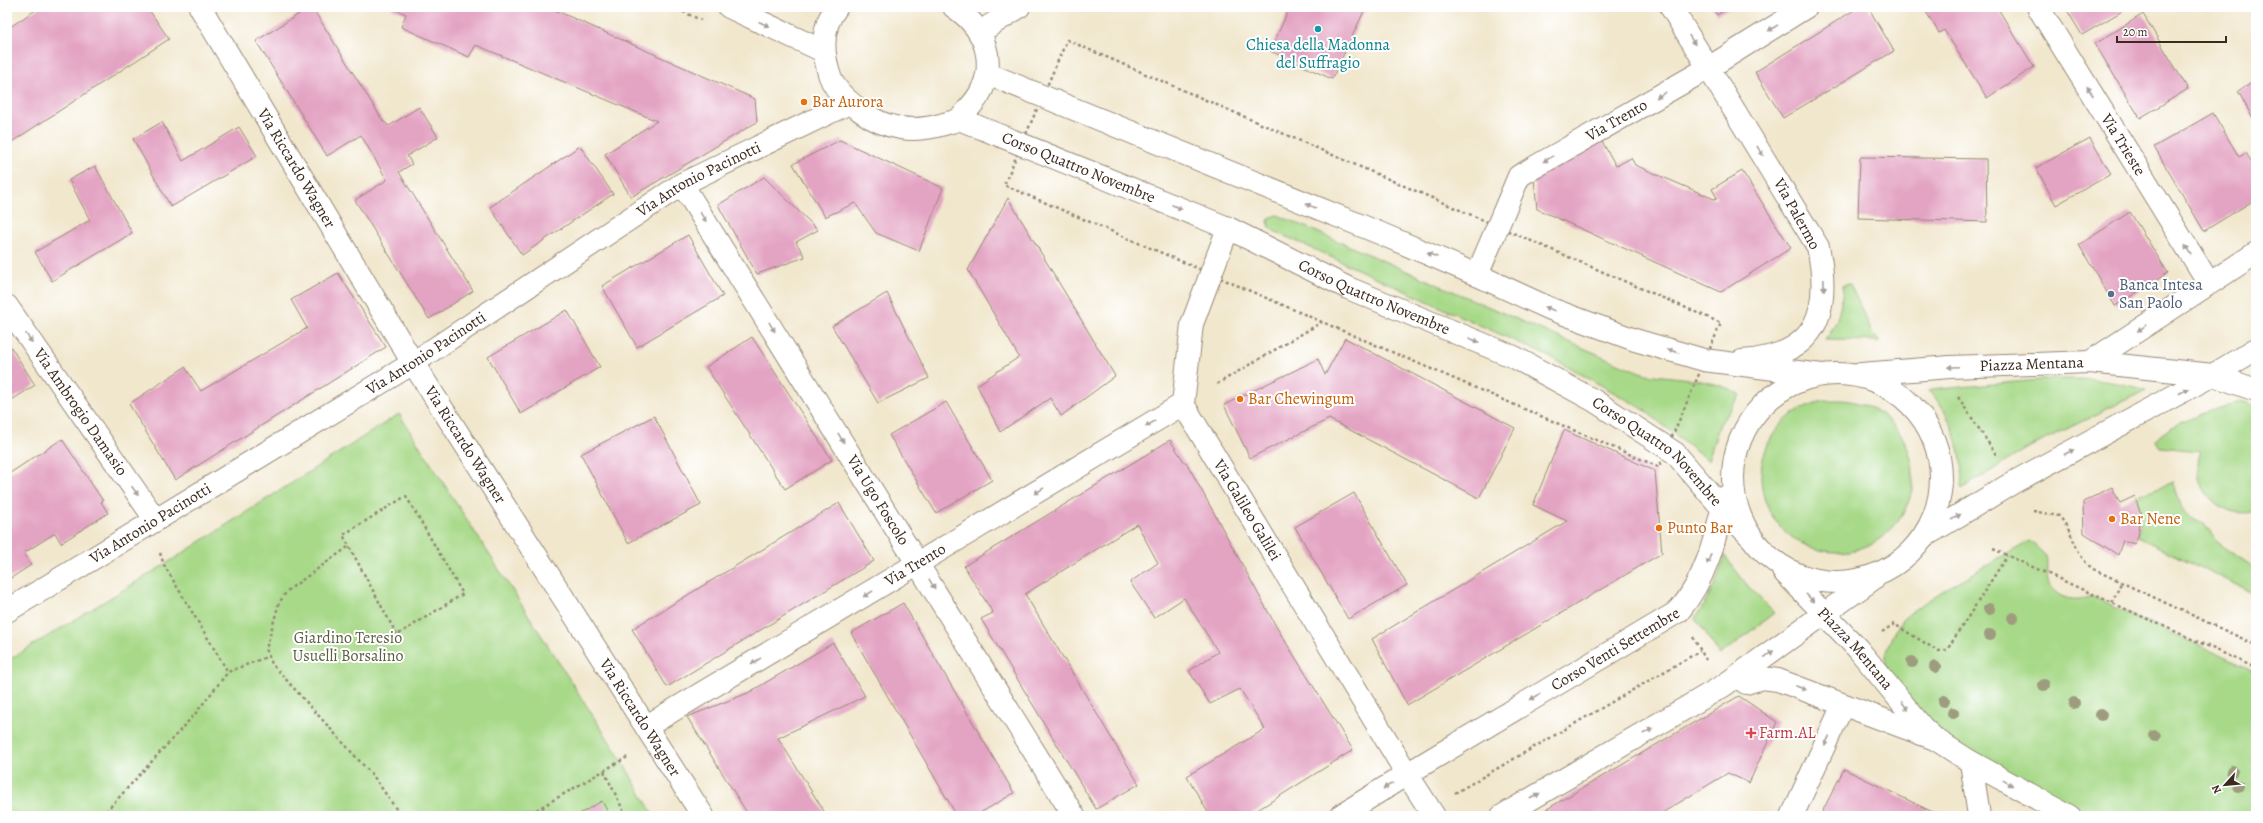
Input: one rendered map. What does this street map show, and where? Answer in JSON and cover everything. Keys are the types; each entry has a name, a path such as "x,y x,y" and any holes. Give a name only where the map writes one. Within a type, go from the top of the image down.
{"street":[{"name":"Via Riccardo Wagner","path":"200,7 413,362 703,816"},
{"path":"729,7 823,51"},
{"path":"837,7 828,18 823,51 831,82 849,103 869,117 902,130 931,128 959,119 980,97 988,74 988,54 980,32 954,7"},
{"path":"980,32 1019,7"},
{"name":"Via Palermo","path":"1671,7 1710,67 1818,247 1824,278 1823,305 1816,322 1806,337 1795,346 1775,356 1754,360 1704,360"},
{"name":"Via Trento","path":"1477,274 1519,176 1710,67 1806,7"},
{"name":"Via Trieste","path":"2038,7 2209,283"},
{"path":"988,74 1477,274 1551,310 1635,340 1704,360 1822,374 1850,374 1878,382 1902,397 1922,418 1936,445 1941,476 1939,498 1933,518 1923,537 1909,553 1731,682 1502,816"},
{"name":"Via Antonio Pacinotti","path":"7,611 154,519 413,362 682,184 849,103"},
{"name":"Corso Quattro Novembre","path":"959,119 1228,228 1348,288 1514,357 1593,400 1675,453 1722,508 1751,537"},
{"name":"Via Ugo Foscolo","path":"682,184 1074,816"},
{"path":"1183,404 1192,324 1228,228"},
{"path":"2090,362 2256,253"},
{"name":"Via Ambrogio Damasio","path":"7,306 154,519"},
{"path":"1923,537 2014,482 2213,375 2256,349"},
{"name":"Piazza Mentana","path":"1850,374 1950,367 2090,362 2213,375 2256,390"},
{"path":"1751,537 1741,519 1735,500 1733,472 1735,453 1746,427 1763,404 1794,382 1822,374"},
{"name":"Via Trento","path":"651,733 919,564 1183,404"},
{"name":"Via Galileo Galilei","path":"1183,404 1407,774"},
{"name":"Corso Venti Settembre","path":"1340,816 1407,774 1679,611 1698,585 1704,570 1716,536 1735,453"},
{"name":"Piazza Mentana","path":"1751,537 1858,649 1922,727 1935,739 1971,762 2069,816"},
{"path":"1773,560 1801,576 1832,582 1853,581 1883,571"},
{"name":"Piazza Mentana","path":"1731,682 1746,683 1762,678 1772,678 1935,739"},
{"path":"1792,816 1843,705"},
{"path":"1971,762 1979,816"},
{"path":"1407,774 1431,812"}],"path":[{"path":"1183,404 1322,322"},
{"path":"1957,396 1997,457"},
{"path":"406,496 463,594 397,635 348,547 343,535 406,496"},
{"path":"2034,511 2059,516 2069,530 2076,550 2089,566 2121,583 2256,646"},
{"path":"154,519 162,561 228,672"},
{"path":"348,547 287,591 279,603 266,649 272,664 374,777 401,816"},
{"path":"1993,549 2256,668"},
{"path":"1877,636 1894,624 1938,651 1947,650 2007,556"},
{"path":"2112,603 2121,583"},
{"path":"1679,611 1700,651 1731,682"},
{"path":"1431,812 1700,651"},
{"path":"102,816 195,714 228,672 269,656"},
{"path":"526,816 604,771 651,733"},
{"path":"604,771 626,816"},
{"path":"542,806 549,816"}],"green space":[{"path":"1278,215 1636,371 1646,374 1708,382 1731,390 1740,395 1720,424 1708,460 1640,407 1552,358 1276,232 1271,229 1268,222 1269,218"},
{"path":"1850,284 1873,334 1880,341 1825,340 1836,321 1842,300 1843,285"},
{"path":"2049,379 2098,380 2146,390 2030,447 1961,489 1961,462 1956,436 1945,412 1929,390"},
{"path":"1830,400 1844,400 1859,403 1873,409 1891,422 1904,440 1910,454 1913,476 1910,498 1904,512 1891,530 1873,543 1859,549 1844,552 1830,552 1815,549 1801,543 1789,535 1778,524 1770,512 1764,498 1761,483 1761,469 1764,454 1770,440 1778,428 1789,417 1801,409 1815,403"},
{"path":"2241,401 2256,406 2256,512 2240,513 2229,511 2211,499 2205,492 2198,476 2197,468 2200,451 2160,447 2156,441 2160,435 2181,423"},
{"name":"Giardino Teresio Usuelli Borsalino","path":"399,414 622,761 654,816 7,816 7,661 164,565"},
{"path":"2173,482 2174,492 2182,509 2190,518 2204,524 2217,542 2256,569 2256,594 2138,537 2141,515 2135,496"},
{"path":"2030,541 2046,556 2049,583 2052,589 2063,597 2077,599 2091,596 2256,672 2256,816 2090,816 1937,734 1886,668 1886,652 1892,635 1903,619 1915,609 1944,590"},
{"path":"1724,555 1748,586 1774,613 1720,655 1695,618 1713,588"}],"building":[{"path":"40,7 147,7 169,39 7,145 7,29"},
{"path":"312,7 383,121 389,126 419,107 438,137 407,156 412,164 399,172 473,291 429,319 355,200 387,180 361,135 327,156 256,41"},
{"path":"389,7 548,7 755,99 757,122 631,197 605,154 657,121 476,45 469,57 401,27 406,14"},
{"name":"Chiesa della Madonna del Suffragio","path":"1290,7 1366,7 1332,79 1270,51"},
{"path":"1712,7 1730,7 1717,15"},
{"path":"1859,7 1868,7 1894,51 1783,118 1755,72"},
{"path":"1923,7 1997,7 2034,67 1987,98 1944,30 1939,33"},
{"path":"2065,7 2129,7 2082,35"},
{"path":"2143,14 2188,89 2140,118 2095,44"},
{"path":"2256,79 2256,124 2238,91"},
{"path":"2213,113 2239,157 2246,153 2256,169 2256,199 2204,231 2154,147"},
{"path":"162,122 183,161 239,127 257,156 171,207 133,139"},
{"path":"1600,138 1616,166 1631,158 1635,165 1714,199 1717,198 1712,189 1742,171 1791,248 1721,292 1537,209 1534,178"},
{"path":"2090,138 2111,174 2056,205 2036,168"},
{"path":"840,140 943,188 919,251 876,233 855,203 825,217 793,164"},
{"path":"580,146 613,194 522,255 490,207"},
{"path":"1860,157 1986,159 1987,222 1858,218"},
{"path":"95,166 132,233 52,281 35,252 90,220 69,180"},
{"path":"764,177 818,230 796,242 805,257 757,274 718,205"},
{"path":"1008,198 1115,376 1061,416 1050,398 1000,432 977,385 1019,357 968,270"},
{"path":"2130,212 2168,273 2115,306 2079,245"},
{"path":"688,235 723,296 637,347 602,286"},
{"path":"338,273 386,347 175,480 129,404 185,367 201,391 307,328 291,300"},
{"path":"887,293 929,378 878,403 832,326"},
{"path":"567,310 600,367 521,414 488,357"},
{"path":"752,337 832,460 785,489 706,367"},
{"path":"1345,338 1515,428 1479,498 1329,419 1250,458 1224,405 1318,359 1325,375"},
{"path":"7,341 35,385 7,403"},
{"path":"946,402 992,480 936,513 889,435"},
{"path":"654,416 701,505 628,543 581,454"},
{"path":"1564,430 1655,471 1662,553 1407,705 1372,639 1567,521 1533,505"},
{"path":"62,439 103,501 101,502 108,513 61,543 55,533 24,553 31,565 11,578 7,572 7,475"},
{"path":"1170,440 1185,463 1186,462 1277,628 1353,750 1248,816 1210,816 1187,776 1265,729 1240,689 1210,704 1189,671 1218,652 1184,598 1154,618 1130,582 1158,563 1137,524 1025,594 1139,784 1096,809 981,619 993,613 964,566"},
{"name":"Bar Nene","path":"2112,487 2120,503 2135,496 2141,515 2138,537 2134,544 2123,540 2118,555 2084,533 2083,502"},
{"path":"1354,493 1407,585 1348,619 1295,527"},
{"path":"839,503 874,561 667,687 632,629"},
{"path":"903,603 1014,793 975,816 957,816 851,633"},
{"path":"833,643 865,696 778,738 827,816 749,816 687,717 748,693"},
{"path":"1739,696 1777,722 1749,783 1728,773 1657,816 1535,816"},
{"path":"1844,769 1941,816 1820,816"},
{"path":"602,801 610,816 576,816"}],"place":[{"name":"Chiesa della Madonna del Suffragio","path":"1318,29"},
{"name":"Bar Aurora","path":"804,102"},
{"name":"Banca Intesa San Paolo","path":"2111,294"},
{"name":"Bar Chewingum","path":"1240,399"},
{"name":"Bar Nene","path":"2112,519"},
{"name":"Punto Bar","path":"1659,528"},
{"name":"Farm.AL","path":"1751,733"}]}
